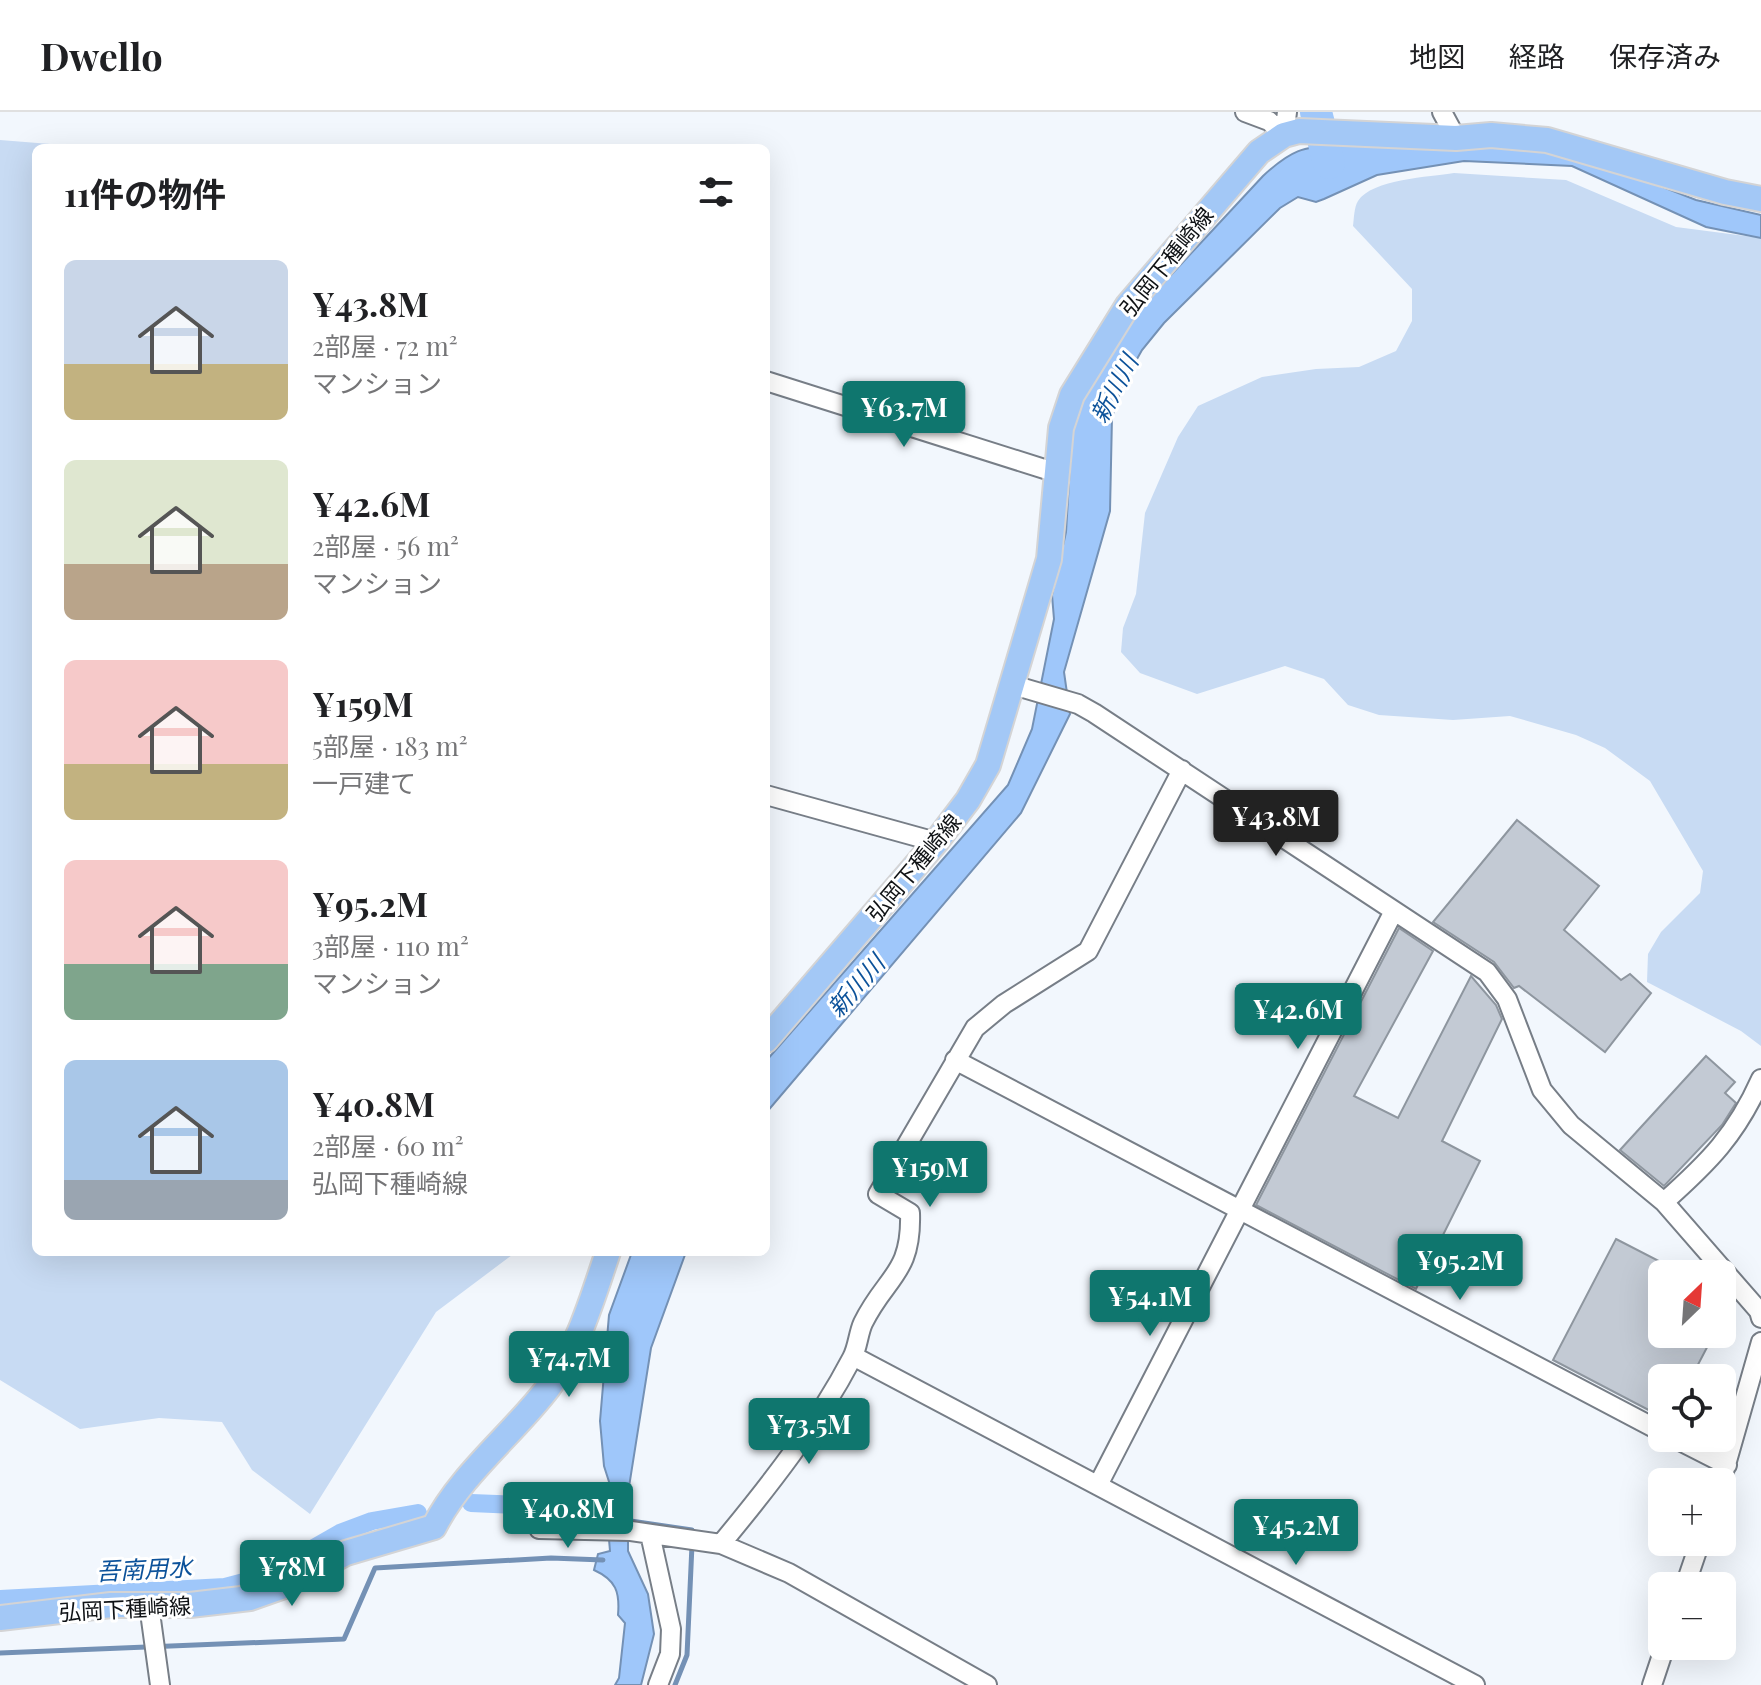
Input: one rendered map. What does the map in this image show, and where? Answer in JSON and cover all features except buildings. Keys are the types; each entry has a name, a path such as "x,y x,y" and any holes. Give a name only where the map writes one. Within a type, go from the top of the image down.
{"main road":[{"path":"1290,126 1342,132 1456,138 1491,135 1547,140 1695,184 1761,199"},
{"name":"弘岡下種崎線","path":"770,1035 936,842 968,800 988,765 1019,685 1049,559 1065,417 1072,395 1096,352 1128,305 1242,170 1290,126"},
{"name":"弘岡下種崎線","path":"0,1618 111,1605 232,1601 265,1594 346,1553 434,1527 454,1495 560,1370 581,1331 607,1256"}],"street":[{"path":"1245,112 1290,126"},
{"path":"1442,112 1456,138"},
{"path":"770,382 1057,473"},
{"path":"1019,685 1078,704 1487,972 1507,999 1542,1090 1571,1125 1664,1202 1759,1311 1761,1318"},
{"path":"721,1544 779,1475 853,1356 864,1323 901,1270 911,1241 910,1213 878,1194 955,1060 975,1028 1004,1004 1088,951 1182,770"},
{"path":"770,796 936,842"},
{"path":"1098,1485 1394,911"},
{"path":"955,1060 1648,1425"},
{"path":"1664,1202 1716,1156 1748,1109 1761,1079"},
{"path":"1726,1468 1761,1342"},
{"path":"853,1356 1475,1685"},
{"path":"1693,1452 1716,1468"},
{"path":"539,1529 641,1532 721,1544 789,1573 987,1685"},
{"path":"641,1532 671,1629 670,1654 658,1685"},
{"path":"149,1605 160,1685"},
{"path":"1652,1685 1660,1660"}],"shaded area":[{"path":"0,140 50,144 32,144 32,1256 511,1256 436,1312 310,1514 252,1470 222,1422 159,1418 80,1429 0,1380"},
{"path":"1454,173 1566,180 1676,227 1761,238 1761,1046 1741,1031 1647,982 1648,954 1661,932 1700,893 1703,871 1650,781 1605,748 1576,735 1510,716 1453,720 1379,715 1348,705 1324,679 1285,666 1197,694 1140,673 1121,652 1123,628 1136,594 1145,513 1178,437 1198,406 1262,377 1316,369 1359,367 1396,351 1412,321 1412,289 1353,226 1356,206 1365,194 1376,188"}],"water":[{"name":"新川川","path":"1340,144 1530,146 1576,153 1696,200 1761,215 1761,238 1706,227 1572,166 1464,161 1377,175 1316,202 1298,197 1280,208 1164,323 1142,350 1123,384 1112,417 1110,511 1064,672 1070,714 1021,813 770,1108 770,1056 1008,785 1032,729 1054,619 1052,595 1066,532 1072,432 1088,386 1143,305 1263,176 1298,151"},
{"path":"631,1256 685,1256 651,1348 628,1493 628,1551 648,1594 654,1634 641,1685 615,1685 619,1678 625,1623 618,1615 615,1588 594,1570 598,1554 610,1551 607,1516 611,1488 604,1466 600,1421 609,1315"}],"waterway":[{"path":"1316,112 1329,163"},
{"name":"吾南用水","path":"471,1503 615,1509"},
{"name":"吾南用水","path":"0,1599 225,1587 263,1577 340,1533 372,1521 418,1513"},
{"path":"624,1520 692,1530 692,1535"},
{"path":"675,1685 687,1655 692,1545"},
{"path":"0,1653 344,1639 375,1568 551,1558 603,1560"}]}
